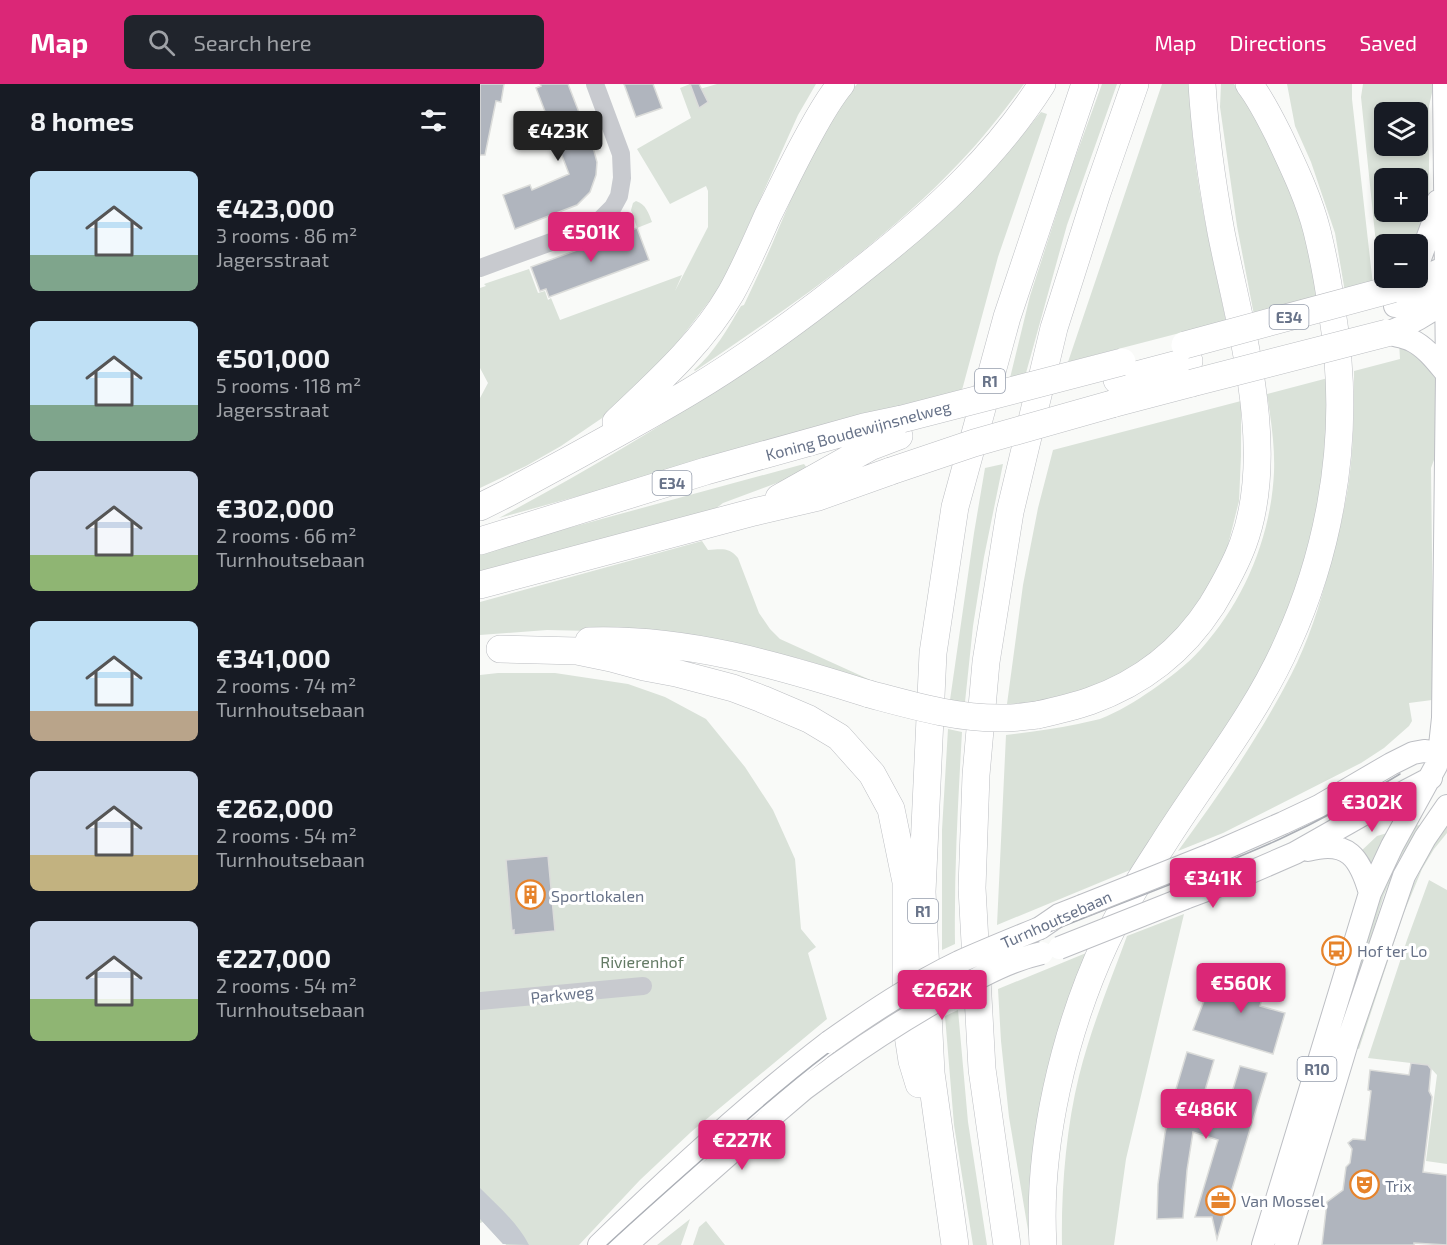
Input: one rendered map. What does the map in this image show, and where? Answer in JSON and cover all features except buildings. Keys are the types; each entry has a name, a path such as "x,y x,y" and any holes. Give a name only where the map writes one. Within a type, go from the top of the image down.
{"highway":[{"path":"590,448 676,365 721,309 740,278 789,172 827,103 841,84"},
{"path":"480,507 692,391 845,283 924,220 989,154 1042,84"},
{"name":"R1","path":"955,1245 931,1073 922,891 933,653 958,496 1007,317 1085,84"},
{"path":"1007,1245 982,1068 972,888 976,775 986,662 1010,512 1054,328 1096,193 1135,84"},
{"path":"490,650 550,643 599,641 666,645 710,651 799,671 869,694 957,716 1008,718 1064,709 1090,701 1131,682 1158,665 1190,634 1228,578 1248,527 1257,467 1253,405 1242,333 1209,162 1202,84"},
{"path":"1043,1245 1042,1216 1046,1150 1055,1099 1072,1030 1095,968 1115,924 1138,884 1242,727 1268,682 1288,643 1304,603 1324,533 1336,462 1339,426 1338,363 1329,287 1317,229 1297,175 1255,86"},
{"name":"Koning Boudewijnsnelweg","path":"480,542 706,471 864,427 901,428 1117,382 1401,301"},
{"name":"E34","path":"480,585 818,497 974,443 1117,382 1401,301"},
{"name":"E34","path":"754,512 901,428"},
{"path":"490,650 577,651 733,688 809,719 839,737 872,774 891,809 906,882 906,1022 912,1061 946,1184"}],"main road":[{"name":"R10","path":"1263,1245 1370,893 1392,846 1442,770 1447,374 1444,84"},
{"path":"1444,170 1434,220 1401,301 1412,340 1447,374"},
{"name":"E34","path":"1401,301 1421,297 1447,275"},
{"name":"Koning Boudewijnsnelweg","path":"1401,301 1428,314 1447,299"},
{"name":"Turnhoutsebaan","path":"599,1245 735,1118 829,1042 868,1014 958,962 1040,928 1059,915 1210,855 1310,810 1413,753 1433,752 1442,770 1295,853 1228,882 1050,950 1016,960 971,981 877,1036 804,1089 626,1245"},
{"name":"R10","path":"1286,1245 1347,1043 1404,876 1425,838 1447,806"},
{"path":"1295,853 1321,846 1340,847 1359,865 1366,877 1370,893"}],"street":[{"path":"480,268 584,230 596,224 613,207 619,196 622,178 621,154 596,84"},
{"name":"Parkweg","path":"480,1001 643,986"}],"green space":[{"path":"690,84 693,91 717,84 816,84 798,115 726,275 714,295 674,347 605,416 561,446 480,488 480,398 488,383 480,368 480,288 486,286 484,284 529,269 538,293 545,291 548,300 551,298 560,320 682,275 675,291 708,227 708,191 706,186 670,204 637,149 691,118 680,88"},
{"path":"857,84 1024,84 969,153 930,192 867,248 834,274 695,371 720,340 741,306 744,305 809,160 831,120"},
{"path":"1102,84 1117,84 1067,225 1026,373 1010,378 1030,296 1070,172"},
{"path":"1162,84 1191,84 1193,144 1197,174 1226,321 1068,362"},
{"path":"1221,84 1234,84 1252,106 1283,170 1306,239 1320,299 1254,315 1237,226 1220,107"},
{"path":"1287,84 1352,84 1373,285 1345,292 1335,233 1311,162 1295,126"},
{"path":"1363,84 1434,84 1429,106 1428,211 1428,168 1374,168 1374,222 1424,222 1420,234 1375,234 1361,97"},
{"path":"1041,112 1047,114 998,257 962,390 499,518 678,414 775,351 830,311 947,216 996,166"},
{"path":"636,201 645,207 652,222 637,228 631,210"},
{"path":"1399,342 1436,370 1438,449 1431,468 1432,700 1409,703 1412,721 1409,726 1384,748 1361,763 1223,833 1178,851 1252,743 1279,698 1303,650 1322,596 1345,502 1352,453 1354,371 1400,359"},
{"path":"1328,378 1325,459 1313,528 1294,592 1260,673 1135,868 997,925 1006,735 1069,726 1107,716 1158,685 1184,666 1201,649 1230,610 1242,589 1261,544 1272,496 1274,472 1267,394"},
{"path":"1241,401 1239,501 1227,549 1206,590 1185,623 1145,659 1117,677 1047,703 1007,704 1023,585 1038,508 1053,450"},
{"path":"804,464 807,468 801,474 723,503 710,513 480,573 480,552"},
{"path":"1003,464 984,557 973,626 965,702 950,700 985,468"},
{"path":"702,541 708,550 728,550 735,554 759,613 780,639 877,683 801,659 730,643 637,632 547,630 480,635 480,602"},
{"name":"Rivierenhof","path":"555,673 628,684 665,697 706,719 745,767 773,810 795,859 801,929 816,947 808,953 827,1019 691,1132 640,1180 579,1245 506,1245 483,1222 480,1223 480,675"},
{"path":"948,729 962,732 955,944 942,950 942,830"},
{"path":"1420,825 1398,862 1384,895 1277,1245 1272,1245 1380,894 1413,826"},
{"path":"1447,825 1447,833 1422,869 1403,915 1359,1049 1354,1047 1411,889 1432,848"},
{"path":"1391,832 1372,870 1359,853 1377,836"},
{"path":"1429,880 1447,890 1447,1164 1426,1161 1437,1075 1428,1065 1368,1058"},
{"path":"1184,914 1126,1159 1114,1245 1062,1245 1062,1203 1074,1096 1095,1023 1127,936"},
{"path":"1091,951 1039,1132 1029,1236 1009,1117 998,989"},
{"path":"958,1010 968,1122 987,1245 973,1245 954,1125 945,1016"},
{"path":"690,1219 681,1245 657,1245"},
{"path":"706,1221 725,1245 693,1245 699,1227"}],"shaded area":[{"path":"480,1188 513,1222 529,1245 503,1244 480,1219"}],"tram line":[{"path":"607,1245 802,1073 880,1017 908,1000 1020,944 1280,839 1371,792 1400,774"}],"place":[{"name":"Sportlokalen","path":"530,895"},
{"name":"Hof ter Lo","path":"1336,950"},
{"name":"Trix","path":"1364,1185"},
{"name":"Van Mossel","path":"1220,1200"}]}
